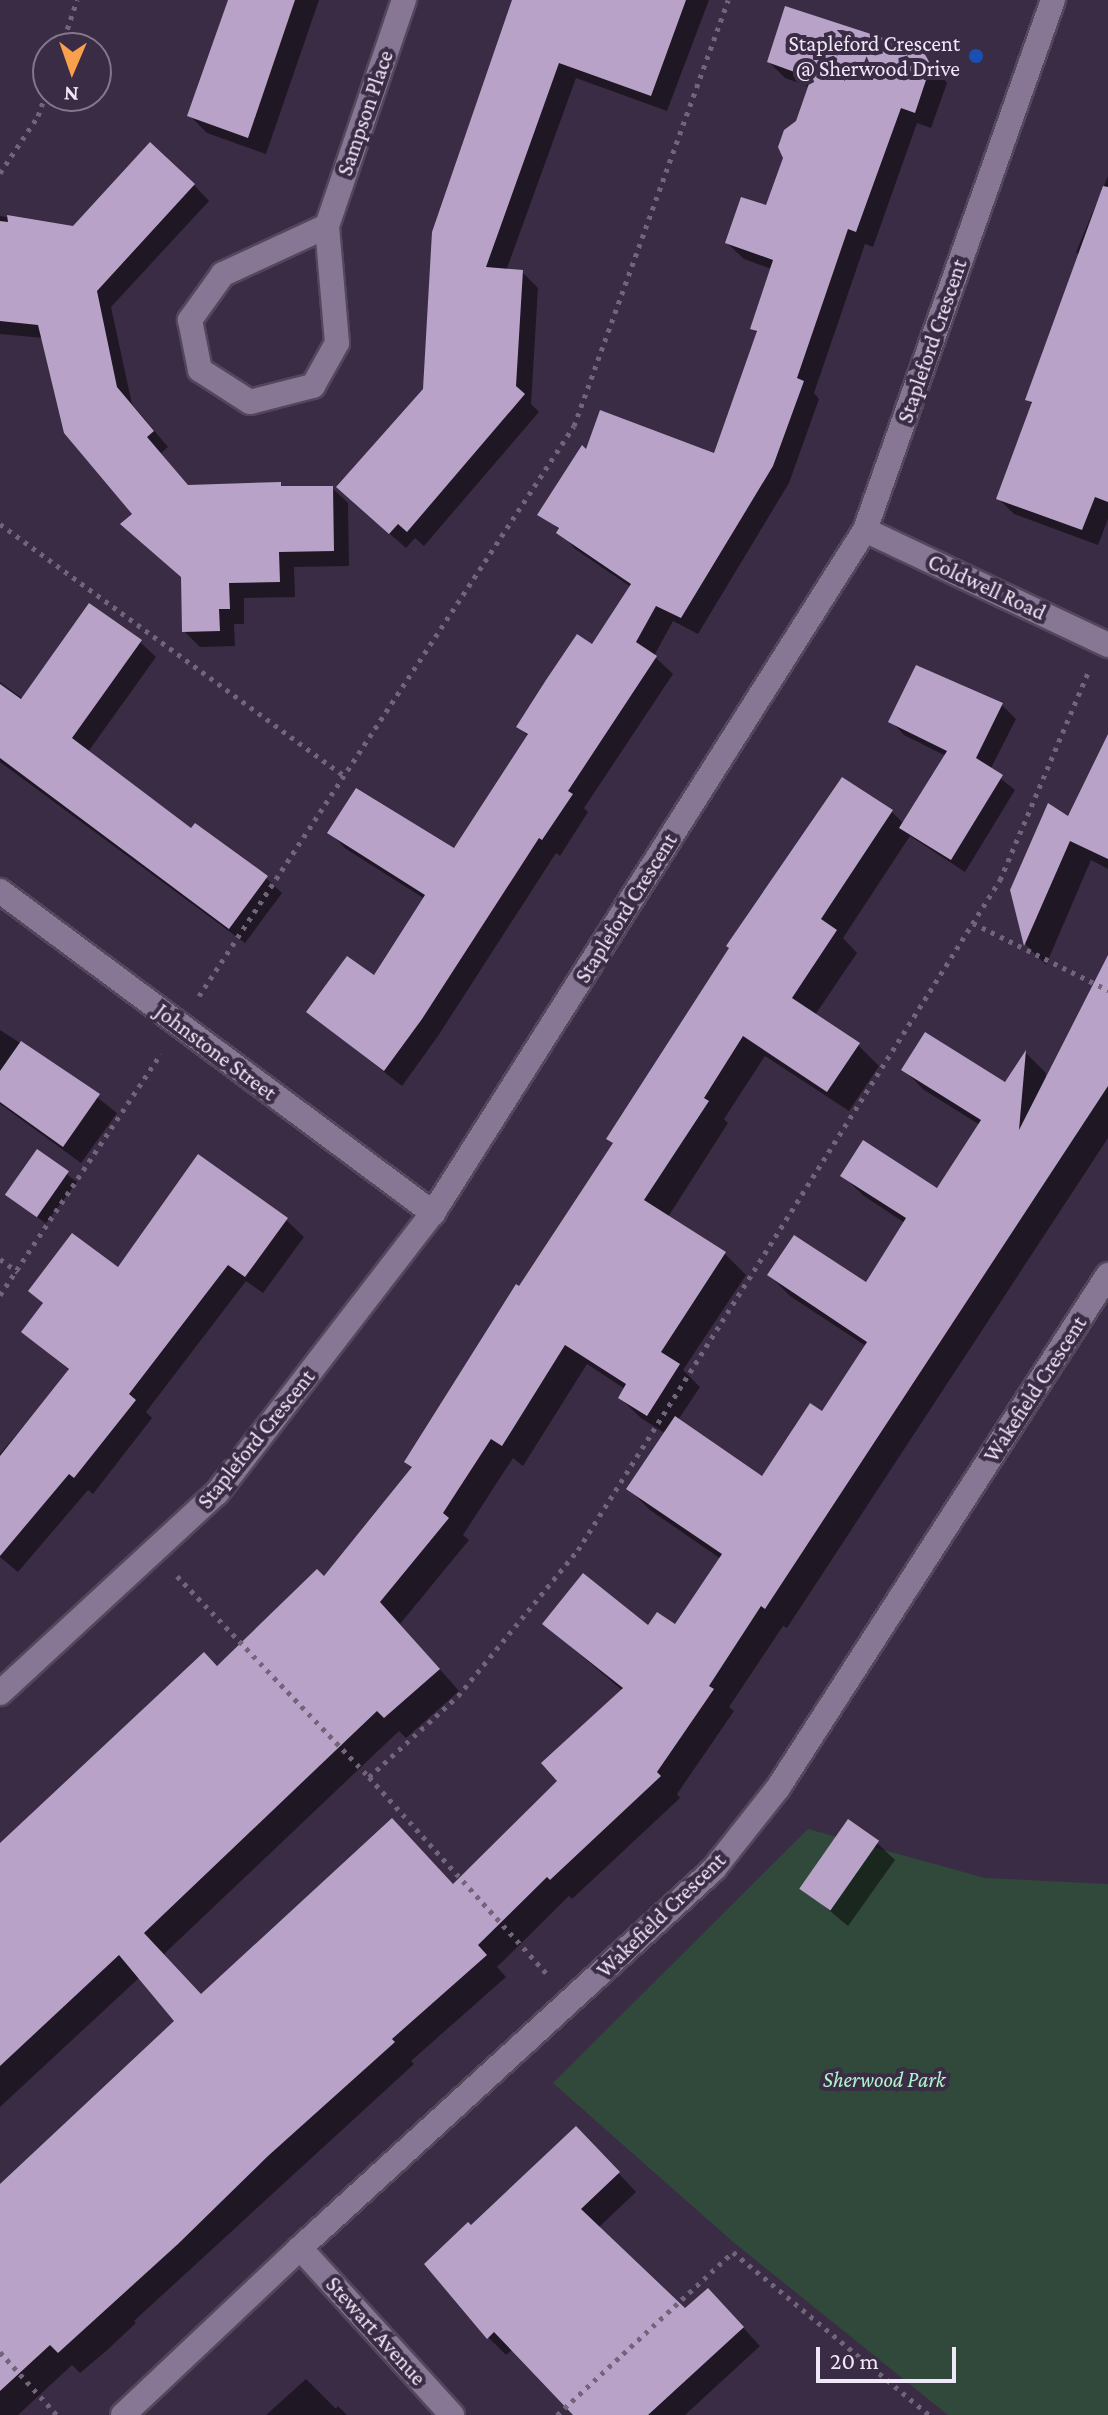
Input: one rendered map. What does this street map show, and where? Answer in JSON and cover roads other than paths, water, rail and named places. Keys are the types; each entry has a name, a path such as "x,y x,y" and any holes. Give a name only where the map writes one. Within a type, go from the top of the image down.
{"street":[{"name":"Sampson Place","path":"327,226 223,274 190,320 200,370 250,402 313,386 337,343 327,226 404,0"},
{"name":"Stapleford Crescent","path":"0,1693 217,1493 433,1213 865,530 1053,0"},
{"name":"Coldwell Road","path":"865,530 1105,643"},
{"name":"Johnstone Street","path":"0,891 433,1213"},
{"name":"Wakefield Crescent","path":"123,2415 300,2248 714,1869 778,1788 1108,1275"},
{"name":"Stewart Avenue","path":"300,2248 452,2415"}],"place":[{"name":"Stapleford Crescent @ Sherwood Drive","path":"976,56"}],"park label":[{"name":"Sherwood Park","path":"884,2080"}]}
